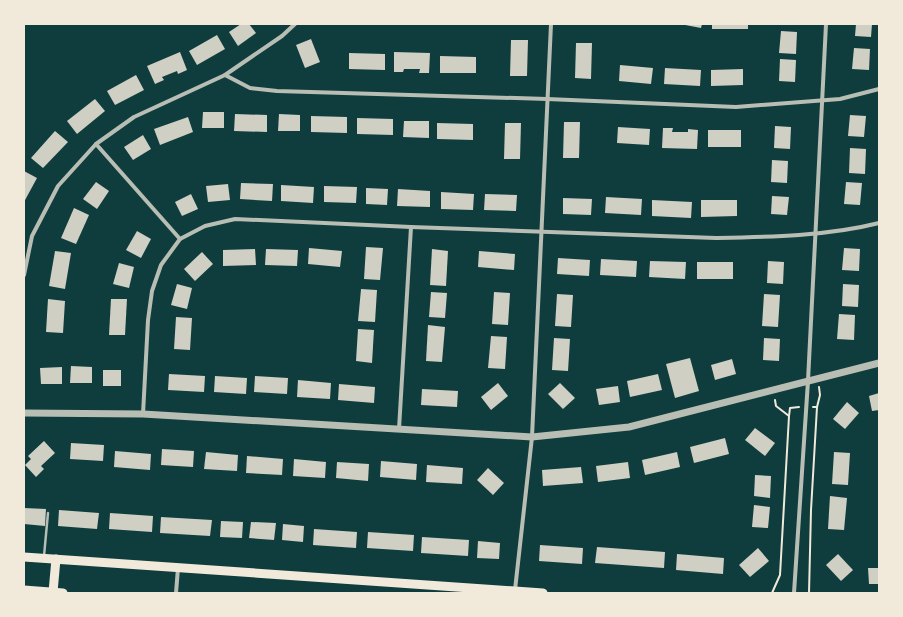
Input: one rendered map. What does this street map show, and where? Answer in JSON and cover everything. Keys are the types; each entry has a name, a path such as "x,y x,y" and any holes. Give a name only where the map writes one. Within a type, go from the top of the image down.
{"main road":[{"path":"24,557 543,593"},
{"path":"53,592 56,559"},
{"path":"24,590 63,593"}],"street":[{"path":"24,275 32,236 58,186 96,144 134,117 225,75 282,36 294,24"},
{"path":"515,592 532,437 540,233 551,24"},
{"path":"794,593 808,381 826,24"},
{"path":"225,75 250,88 277,91 547,99 736,107 840,99 879,88"},
{"path":"96,144 180,239"},
{"path":"143,414 148,320 152,291 161,265 180,239 205,226 234,219 540,233 716,238 764,237 879,224"},
{"path":"399,429 411,227"},
{"path":"24,413 143,414 532,437 629,427 879,363"},
{"path":"176,593 178,568"}],"lane":[{"path":"44,559 48,513"}],"path":[{"path":"817,407 820,395 819,378"},
{"path":"774,389 776,406 789,416"}],"building":[{"path":"241,24 249,24 256,33 238,46 229,32"},
{"path":"680,24 702,24 701,28"},
{"path":"712,24 748,24 748,29 712,29"},
{"path":"856,24 872,24 871,37 855,36"},
{"path":"781,31 797,32 796,54 779,53"},
{"path":"217,35 225,49 197,65 189,51"},
{"path":"311,39 320,62 305,68 296,45"},
{"path":"511,40 528,40 527,76 510,76"},
{"path":"576,43 592,43 591,79 575,78"},
{"path":"854,48 870,49 869,70 852,69"},
{"path":"180,52 187,70 178,74 177,71 162,77 164,80 155,84 147,66"},
{"path":"394,52 430,53 429,73 419,73 420,69 404,69 403,72 394,72"},
{"path":"349,53 385,54 385,70 349,69"},
{"path":"440,56 476,57 476,73 440,73"},
{"path":"780,59 796,60 795,82 779,81"},
{"path":"620,65 653,68 651,84 619,81"},
{"path":"665,68 701,70 700,86 664,84"},
{"path":"743,69 743,85 711,86 711,70"},
{"path":"136,75 144,90 115,105 107,91"},
{"path":"95,99 105,111 77,134 67,121"},
{"path":"203,112 224,112 224,128 202,128"},
{"path":"235,114 267,115 267,132 234,131"},
{"path":"279,114 300,115 300,131 278,131"},
{"path":"850,115 866,116 864,137 848,136"},
{"path":"311,116 347,117 347,133 311,132"},
{"path":"188,117 193,132 160,145 154,129"},
{"path":"357,118 393,119 393,135 357,134"},
{"path":"404,121 429,121 429,138 403,137"},
{"path":"564,122 580,122 579,158 563,158"},
{"path":"437,123 473,124 473,140 437,139"},
{"path":"505,123 521,123 520,159 504,159"},
{"path":"775,126 791,127 790,149 774,148"},
{"path":"618,127 650,129 649,145 617,143"},
{"path":"663,128 673,128 672,132 688,132 688,129 698,130 697,149 662,148"},
{"path":"708,130 741,130 741,147 708,147"},
{"path":"55,131 68,142 43,168 31,158"},
{"path":"143,135 151,149 133,160 124,147"},
{"path":"850,148 866,149 865,174 849,173"},
{"path":"772,160 788,161 787,183 771,182"},
{"path":"24,171 37,178 24,202"},
{"path":"96,182 109,191 97,209 83,199"},
{"path":"846,182 862,183 860,205 844,204"},
{"path":"241,183 273,184 272,201 240,199"},
{"path":"228,184 230,200 208,202 206,186"},
{"path":"281,185 314,187 313,203 281,201"},
{"path":"324,186 357,187 356,203 324,202"},
{"path":"366,188 388,189 387,205 366,204"},
{"path":"398,189 430,191 430,207 397,206"},
{"path":"441,192 474,194 473,210 441,209"},
{"path":"191,194 198,209 182,216 175,202"},
{"path":"485,194 517,195 516,211 484,210"},
{"path":"772,196 789,197 787,215 771,214"},
{"path":"606,197 642,199 641,215 605,213"},
{"path":"563,198 592,199 591,215 563,214"},
{"path":"652,200 692,202 691,218 652,216"},
{"path":"701,200 737,200 737,216 701,217"},
{"path":"74,208 89,215 76,244 61,238"},
{"path":"137,231 151,239 141,258 126,250"},
{"path":"366,247 383,248 380,280 364,279"},
{"path":"309,248 342,251 340,267 308,264"},
{"path":"844,248 860,249 859,271 842,270"},
{"path":"255,249 256,265 223,266 223,250"},
{"path":"266,249 298,250 297,266 265,265"},
{"path":"432,249 448,251 446,286 430,285"},
{"path":"55,251 71,253 65,289 49,286"},
{"path":"479,251 515,254 514,270 478,267"},
{"path":"202,252 213,264 195,281 184,269"},
{"path":"558,258 590,260 589,276 557,274"},
{"path":"601,259 637,261 636,277 600,275"},
{"path":"650,261 686,262 685,279 649,277"},
{"path":"768,261 784,262 783,284 767,283"},
{"path":"697,262 733,262 733,279 697,279"},
{"path":"119,263 134,267 129,288 113,284"},
{"path":"177,284 192,288 187,309 171,305"},
{"path":"843,284 859,285 858,307 842,306"},
{"path":"361,289 377,290 375,322 358,321"},
{"path":"431,292 447,293 445,318 429,317"},
{"path":"494,292 510,293 508,325 492,324"},
{"path":"557,294 573,295 571,327 555,326"},
{"path":"764,294 780,295 778,327 762,326"},
{"path":"48,299 65,301 63,333 46,332"},
{"path":"111,299 127,299 125,335 109,335"},
{"path":"839,314 855,315 854,340 837,339"},
{"path":"176,317 192,318 190,350 174,349"},
{"path":"428,325 445,327 442,362 426,361"},
{"path":"358,329 374,330 372,363 356,361"},
{"path":"491,336 507,337 505,369 488,368"},
{"path":"554,338 570,339 568,371 552,370"},
{"path":"764,338 780,339 779,361 763,360"},
{"path":"690,358 699,391 675,398 666,364"},
{"path":"732,359 736,374 715,380 711,365"},
{"path":"71,366 92,367 92,383 70,383"},
{"path":"62,367 62,384 41,384 40,368"},
{"path":"103,370 121,370 121,386 103,386"},
{"path":"169,374 205,376 204,392 168,390"},
{"path":"658,374 662,390 630,397 627,381"},
{"path":"215,376 247,378 246,394 214,392"},
{"path":"255,376 288,378 287,394 254,392"},
{"path":"298,380 331,383 330,399 297,397"},
{"path":"498,383 508,396 491,410 481,397"},
{"path":"560,383 575,398 563,409 548,394"},
{"path":"339,384 375,387 374,403 338,400"},
{"path":"618,386 620,402 599,405 596,389"},
{"path":"422,389 458,391 457,407 421,405"},
{"path":"879,393 879,410 872,411 869,396"},
{"path":"847,402 859,413 845,429 833,419"},
{"path":"755,428 775,443 765,456 745,440"},
{"path":"725,438 729,454 694,463 690,447"},
{"path":"44,441 55,453 41,466 44,469 36,477 25,465 31,459 28,456"},
{"path":"71,443 104,445 103,461 70,459"},
{"path":"162,449 194,451 193,467 161,465"},
{"path":"115,451 151,454 150,470 114,467"},
{"path":"206,452 238,455 237,471 204,469"},
{"path":"677,452 680,467 645,475 642,460"},
{"path":"834,452 850,453 848,485 832,484"},
{"path":"247,456 283,459 282,475 246,473"},
{"path":"294,459 326,462 325,478 293,476"},
{"path":"381,461 417,464 416,480 380,477"},
{"path":"337,462 369,464 368,481 336,478"},
{"path":"628,462 630,478 598,482 596,466"},
{"path":"427,465 463,468 462,484 426,482"},
{"path":"581,467 583,483 543,486 542,470"},
{"path":"488,468 504,483 493,495 477,480"},
{"path":"755,475 771,476 770,498 754,496"},
{"path":"830,496 847,498 844,530 828,529"},
{"path":"754,505 770,507 768,528 752,527"},
{"path":"24,508 46,509 45,526 24,524"},
{"path":"59,510 99,513 97,529 58,526"},
{"path":"110,513 153,516 152,532 109,529"},
{"path":"161,517 212,520 210,536 160,533"},
{"path":"221,521 243,522 242,538 220,537"},
{"path":"251,522 276,523 274,540 249,538"},
{"path":"283,524 304,526 303,542 282,540"},
{"path":"314,529 357,532 356,548 313,545"},
{"path":"368,532 414,535 413,551 367,548"},
{"path":"422,537 469,540 468,556 421,553"},
{"path":"478,541 500,543 499,559 477,558"},
{"path":"540,545 583,548 582,564 539,561"},
{"path":"597,547 665,552 664,568 595,563"},
{"path":"758,548 769,561 750,577 739,565"},
{"path":"677,554 724,558 723,574 676,570"},
{"path":"838,554 853,570 841,581 826,565"},
{"path":"868,568 879,568 879,584 869,584"}]}
